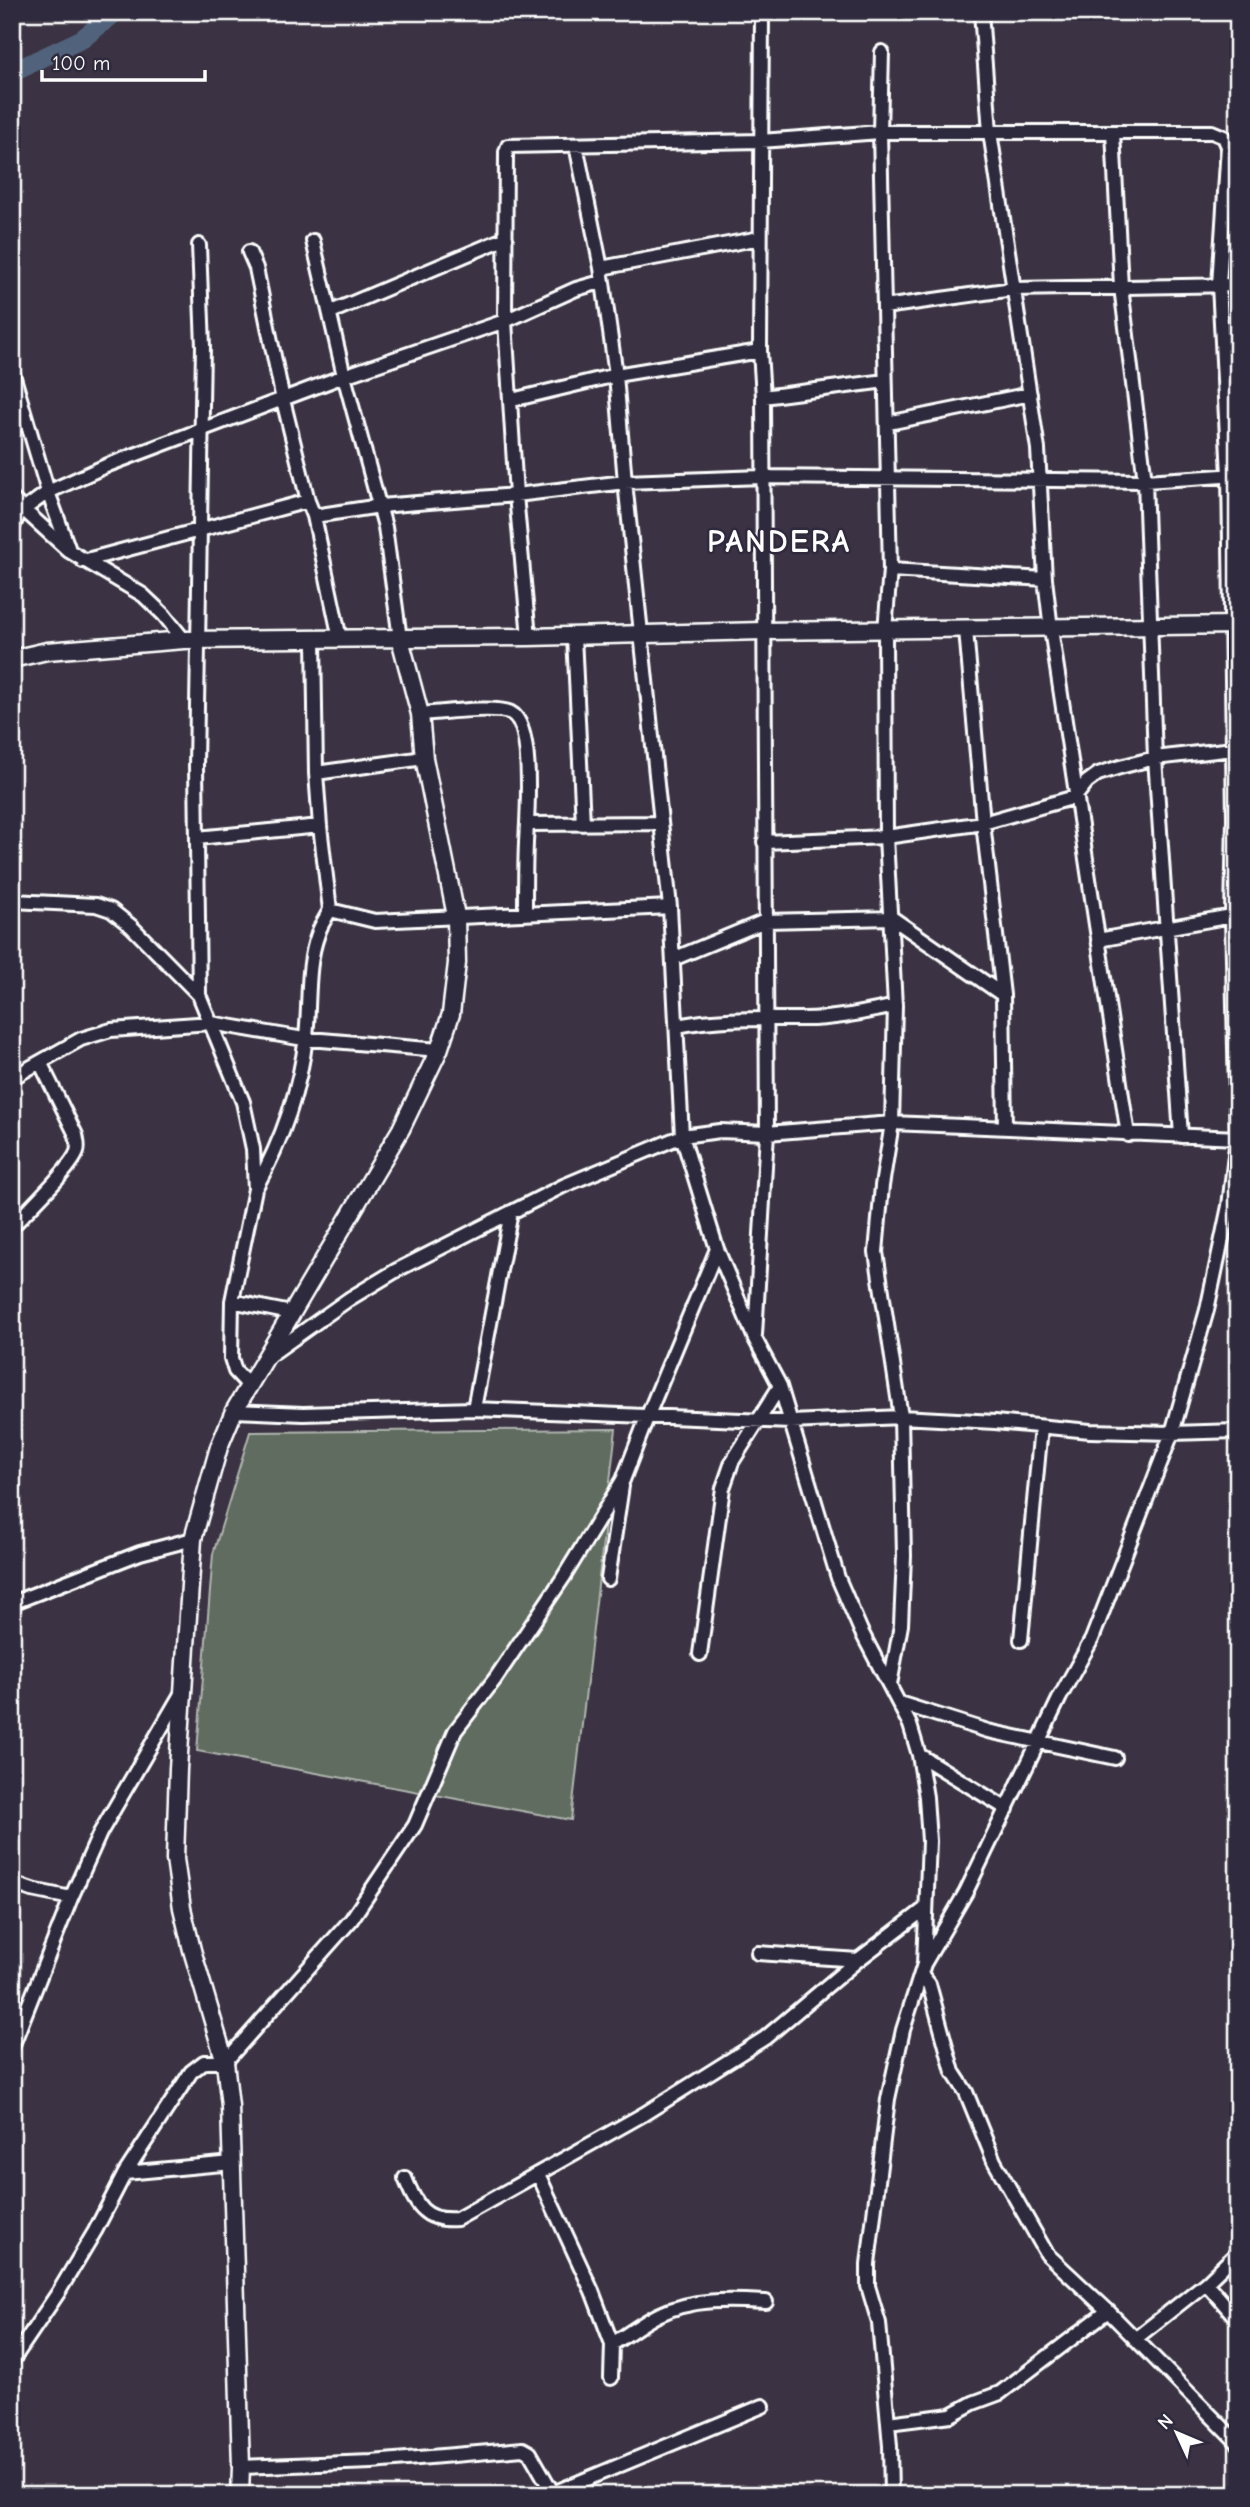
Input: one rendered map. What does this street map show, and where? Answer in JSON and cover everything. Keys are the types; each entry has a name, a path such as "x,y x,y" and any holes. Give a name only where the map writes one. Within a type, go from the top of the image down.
{"street":[{"path":"755,1339 767,1133 763,397 760,351 762,12"},
{"path":"981,12 990,132 1038,449 1045,579 1051,629 1128,1135"},
{"path":"882,52 880,132 890,570 885,630 887,837 895,1006 892,1124 882,1186 876,1252 901,1417 904,1556 901,1625 890,1685"},
{"path":"529,637 516,495 505,321 507,147 761,141 880,132 1212,132 1224,137 1228,146 1219,285 1233,475 1232,916 1238,1138 1229,1206 1207,1310 1172,1433 1092,1639 1060,1697 966,1892 923,1969 903,2030 888,2099 868,2264 868,2286 879,2323 891,2495"},
{"path":"1113,132 1121,287 1145,481 1155,758 1181,1136"},
{"path":"576,145 601,268 616,375 670,906 682,1136 718,1249 755,1339 780,1386 838,1578 861,1631 910,1726 919,1755 926,1797 929,1841 923,1969 953,2072 966,2092 994,2161 1047,2254 1108,2311 1238,2443"},
{"path":"601,268 760,238"},
{"path":"331,313 506,239"},
{"path":"240,2495 230,2106 225,2062 192,1950 182,1908 175,1859 193,1539 219,1447 234,1411 401,1129 439,1050 454,997 457,963 456,916 424,758 420,714 400,639 385,527 344,376 313,241"},
{"path":"199,245 202,346 201,529 192,640 199,995"},
{"path":"249,252 256,268 283,400 314,516 340,639"},
{"path":"12,529 18,512 48,492 108,465 344,376 505,321 576,289 601,282"},
{"path":"884,307 1013,289 1238,285"},
{"path":"512,400 616,375 760,351"},
{"path":"12,371 48,492 69,551"},
{"path":"763,397 885,381"},
{"path":"888,423 1030,394"},
{"path":"314,516 380,506 516,495 625,482 762,477 1145,481 1233,475"},
{"path":"12,499 18,512 83,561 143,595 192,640"},
{"path":"83,561 308,501"},
{"path":"890,570 1045,579"},
{"path":"12,659 47,651 192,640 1234,626"},
{"path":"966,630 983,822 1003,995 1005,1128"},
{"path":"574,636 583,824"},
{"path":"255,1189 274,1157 285,1129 306,1039 313,953 318,933 330,910 316,773 313,639"},
{"path":"420,714 489,710 511,713 518,718 522,727 528,775 525,913"},
{"path":"764,842 887,837 983,822 1075,797 1087,782 1098,774 1155,758 1233,749"},
{"path":"316,773 424,758"},
{"path":"528,824 661,824"},
{"path":"197,838 320,826"},
{"path":"12,901 96,905 111,911 131,926 199,995 243,1102 250,1128 255,1189 232,1300 231,1358 235,1371 249,1386"},
{"path":"330,910 375,921 670,906"},
{"path":"1098,940 1232,916"},
{"path":"673,959 765,921 892,918 1003,995"},
{"path":"677,1026 765,1017 799,1019 850,1016 895,1006"},
{"path":"12,1078 81,1039 111,1030 211,1023 306,1039 439,1050"},
{"path":"12,1227 68,1167 78,1145 76,1135 40,1062"},
{"path":"267,1357 349,1299 397,1270 563,1186 682,1136 892,1124 1238,1138"},
{"path":"474,1409 511,1212"},
{"path":"12,2361 58,2293 125,2173 191,2072 204,2062 225,2062 352,1920 415,1825 456,1731 495,1679 563,1578 623,1480 718,1249"},
{"path":"232,1300 291,1313"},
{"path":"700,1654 723,1488 733,1462 780,1386"},
{"path":"234,1411 303,1414 474,1409 791,1422 901,1417 1090,1431 1238,1431"},
{"path":"1021,1640 1041,1427"},
{"path":"608,1579 623,1480"},
{"path":"12,1603 140,1553 193,1539"},
{"path":"12,2047 71,1898 100,1833 183,1690"},
{"path":"899,1703 988,1731 1115,1758"},
{"path":"919,1755 1007,1809"},
{"path":"12,1882 32,1890 71,1898"},
{"path":"405,2178 414,2201 423,2212 448,2220 457,2219 644,2114 765,2038 858,1960 926,1908"},
{"path":"758,1952 858,1960"},
{"path":"125,2173 233,2163"},
{"path":"538,2174 592,2291 612,2344 611,2378"},
{"path":"1135,2339 1206,2283 1238,2252"},
{"path":"1206,2283 1238,2320"},
{"path":"612,2344 659,2315 691,2303 719,2300 766,2302"},
{"path":"888,2423 951,2416 973,2403 1000,2393 1108,2311"},
{"path":"241,2468 372,2462 523,2449 530,2453 553,2494 763,2406"}],"green space":[{"path":"616,1429 571,1820 197,1751 213,1554 250,1432"}],"waterway":[{"path":"12,72 82,39 116,12"}],"district":[{"name":"PANDERA","path":"779,541"}]}
